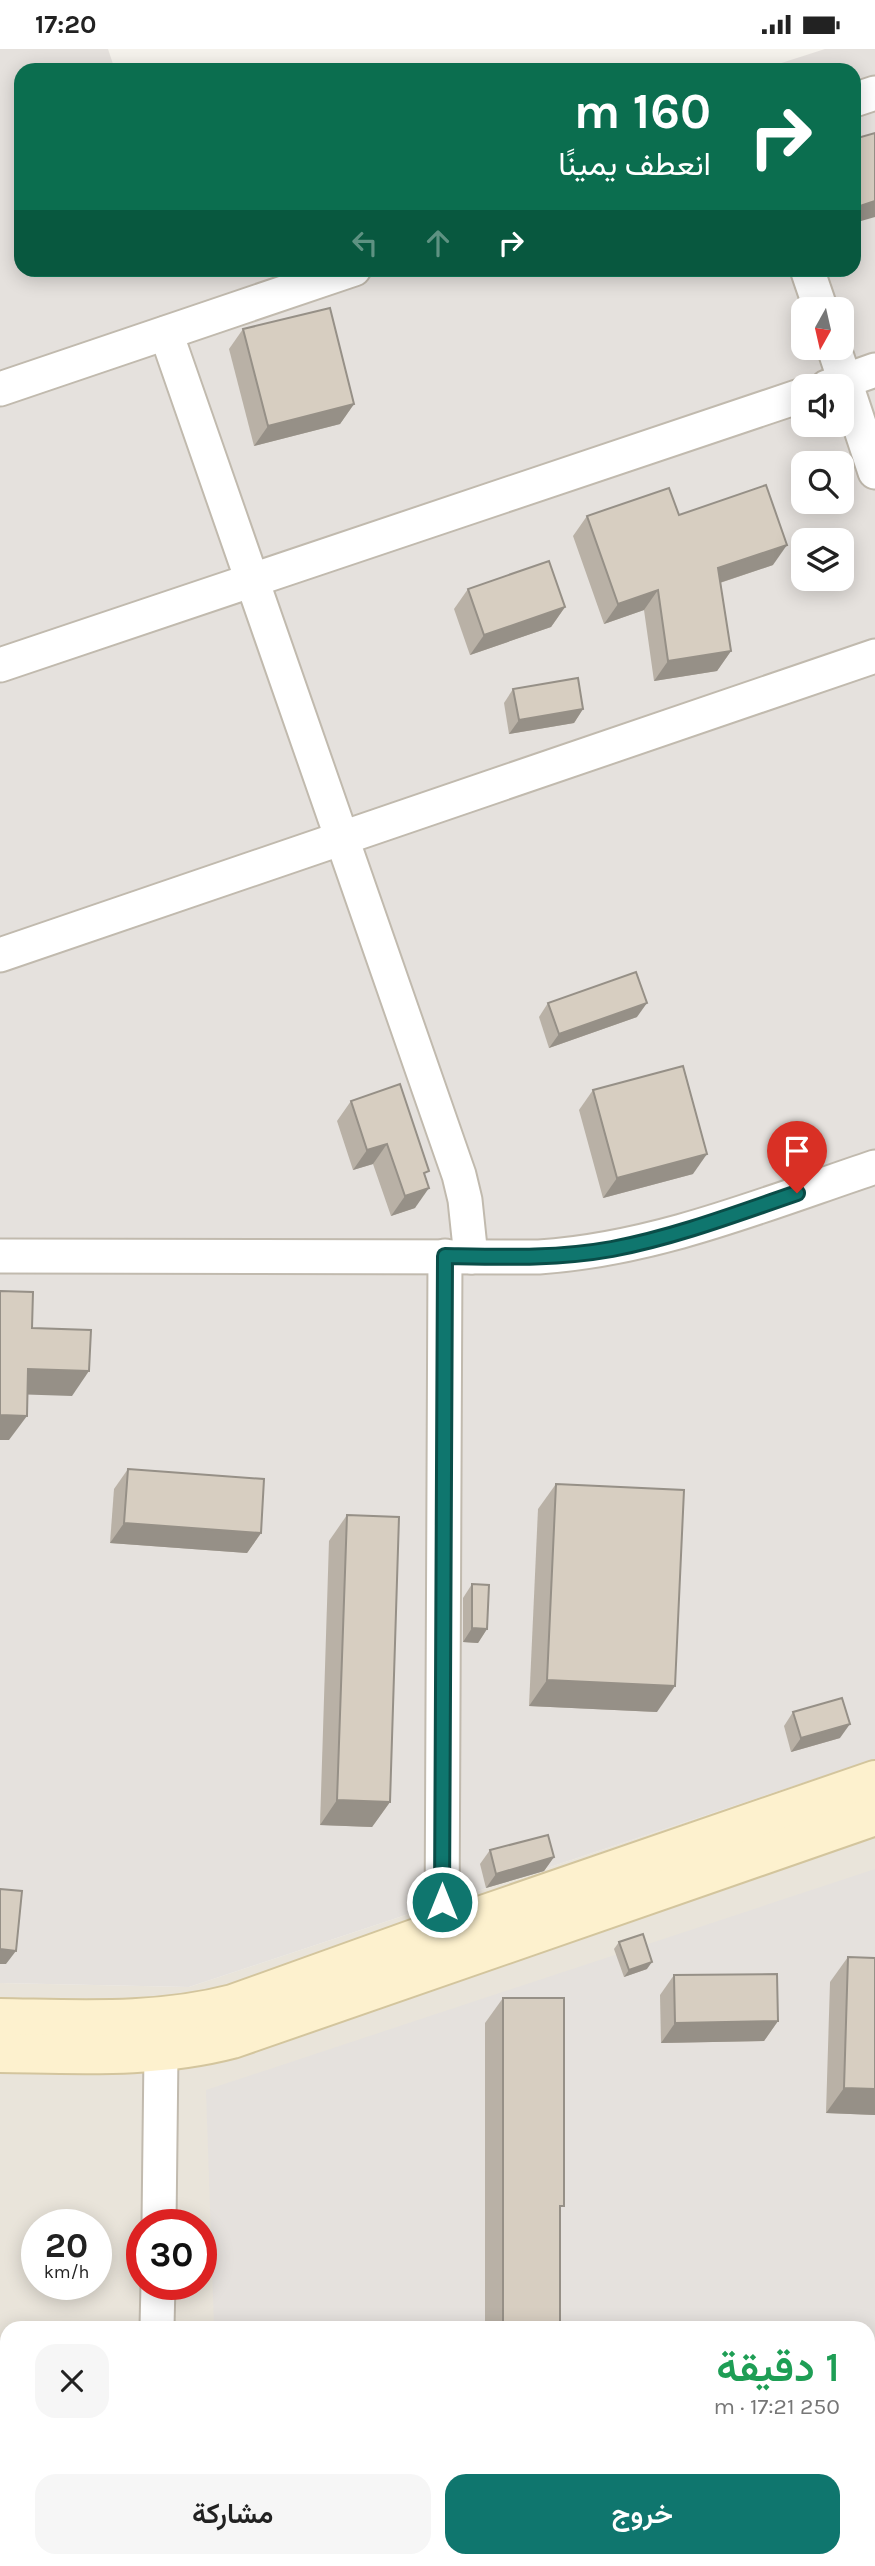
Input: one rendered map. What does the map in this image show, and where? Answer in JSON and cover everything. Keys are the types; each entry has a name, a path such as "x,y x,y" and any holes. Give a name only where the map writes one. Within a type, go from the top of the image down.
{"main road":[{"path":"0,2018 130,2019 200,2013 233,2004 875,1780"},
{"path":"0,2053 161,2053 199,2048 232,2039 875,1815"}],"street":[{"path":"0,389 330,277"},
{"path":"810,277 817,297"},
{"path":"166,333 459,1175 465,1200 458,1257 442,1929"},
{"path":"854,397 875,472"},
{"path":"0,665 791,399"},
{"path":"0,955 875,656"},
{"path":"0,1256 458,1257 575,1254 653,1240 875,1167"},
{"path":"159,2209 161,2053"},
{"path":"157,2321 158,2300"}],"shaded area":[{"path":"0,49 108,49 113,63 14,63 14,277 861,277 861,63 782,63 825,49 875,49 875,1759 189,1987 0,1983"},
{"path":"875,1759 875,2321 0,2321 0,1983 189,1987"},
{"path":"875,1869 875,2321 214,2321 213,2300 217,2300 217,2209 210,2209 206,2090"}],"building":[{"path":"875,133 875,201 861,206 861,137"},
{"path":"330,308 354,404 268,426 243,329"},
{"path":"766,485 787,545 718,568 731,651 668,661 658,590 618,604 587,516 669,488 679,515"},
{"path":"549,561 565,607 484,635 468,589"},
{"path":"578,678 583,709 519,720 513,689"},
{"path":"636,972 647,1003 559,1034 548,1003"},
{"path":"683,1066 707,1154 617,1178 593,1090"},
{"path":"400,1084 429,1171 424,1173 429,1188 405,1196 387,1144 367,1150 351,1101"},
{"path":"0,1291 33,1292 32,1328 91,1330 89,1371 28,1369 27,1416 0,1415"},
{"path":"128,1469 264,1479 261,1533 124,1523"},
{"path":"556,1484 684,1490 675,1686 547,1680"},
{"path":"347,1515 399,1517 390,1802 337,1800"},
{"path":"472,1584 489,1585 487,1629 472,1628"},
{"path":"842,1698 850,1724 801,1738 793,1712"},
{"path":"548,1835 554,1857 496,1874 490,1850"},
{"path":"0,1889 22,1891 16,1951 0,1949"},
{"path":"643,1934 652,1962 629,1970 619,1942"},
{"path":"848,1957 875,1958 875,2089 844,2088"},
{"path":"777,1974 778,2021 675,2023 674,1975"},
{"path":"503,1998 564,1998 564,2206 560,2206 560,2321 503,2321"}],"route":[{"path":"442,1902 445,1256 539,1257 611,1249 694,1228 797,1193"}]}
